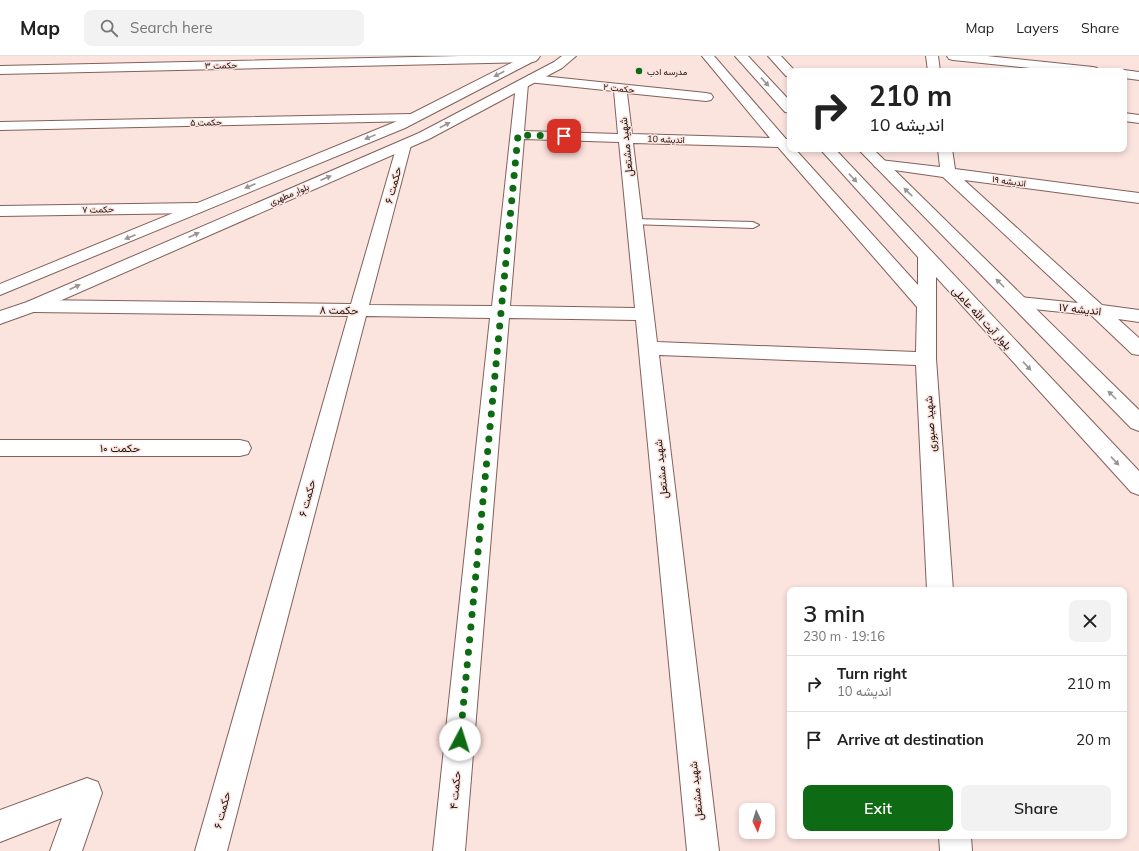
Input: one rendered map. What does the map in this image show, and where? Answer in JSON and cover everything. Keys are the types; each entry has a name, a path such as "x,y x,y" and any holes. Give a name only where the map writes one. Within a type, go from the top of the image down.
{"street":[{"path":"2,72 26,56"},
{"name":"بلوار مطهری","path":"0,318 33,306 424,136 558,65 570,56"},
{"path":"708,56 786,143"},
{"path":"741,56 787,106"},
{"path":"774,56 787,70"},
{"path":"932,56 934,68"},
{"path":"953,56 1066,68"},
{"name":"حکمت ۳","path":"2,72 533,57"},
{"name":"بلوار مطهری","path":"0,290 412,118 533,57"},
{"path":"1127,74 1139,76"},
{"name":"حکمت ۲","path":"527,81 620,88 706,97"},
{"name":"حکمت ۴","path":"449,851 518,135 527,81"},
{"name":"شهید مشتعل","path":"620,88 702,851"},
{"path":"1127,117 1139,119"},
{"name":"حکمت ۵","path":"0,126 412,118"},
{"name":"اندیشه 10","path":"518,135 786,143"},
{"name":"حکمت ۶","path":"211,851 404,145"},
{"path":"794,152 926,305"},
{"name":"بلوار آیت‌ الله عاملی","path":"830,152 1139,486"},
{"path":"868,152 1139,423"},
{"path":"945,152 948,173 1139,350"},
{"name":"اندیشه ۱۹","path":"880,164 1139,198"},
{"name":"حکمت ۷","path":"0,210 197,208"},
{"name":"شهید صبوری","path":"927,258 926,359 940,587"},
{"name":"اندیشه ۱۷","path":"1020,303 1096,310 1139,316"},
{"name":"حکمت ۸","path":"33,306 644,314"},
{"path":"648,348 926,359"},
{"name":"حکمت ۱۰","path":"0,448 240,448"},
{"path":"0,826 87,793 66,851"},
{"path":"955,839 956,851"}],"lane":[{"path":"634,222 753,226"}],"place":[{"name":"مدرسه ادب","path":"639,71"}],"route":[{"path":"460,740 518,135 564,136"}]}
